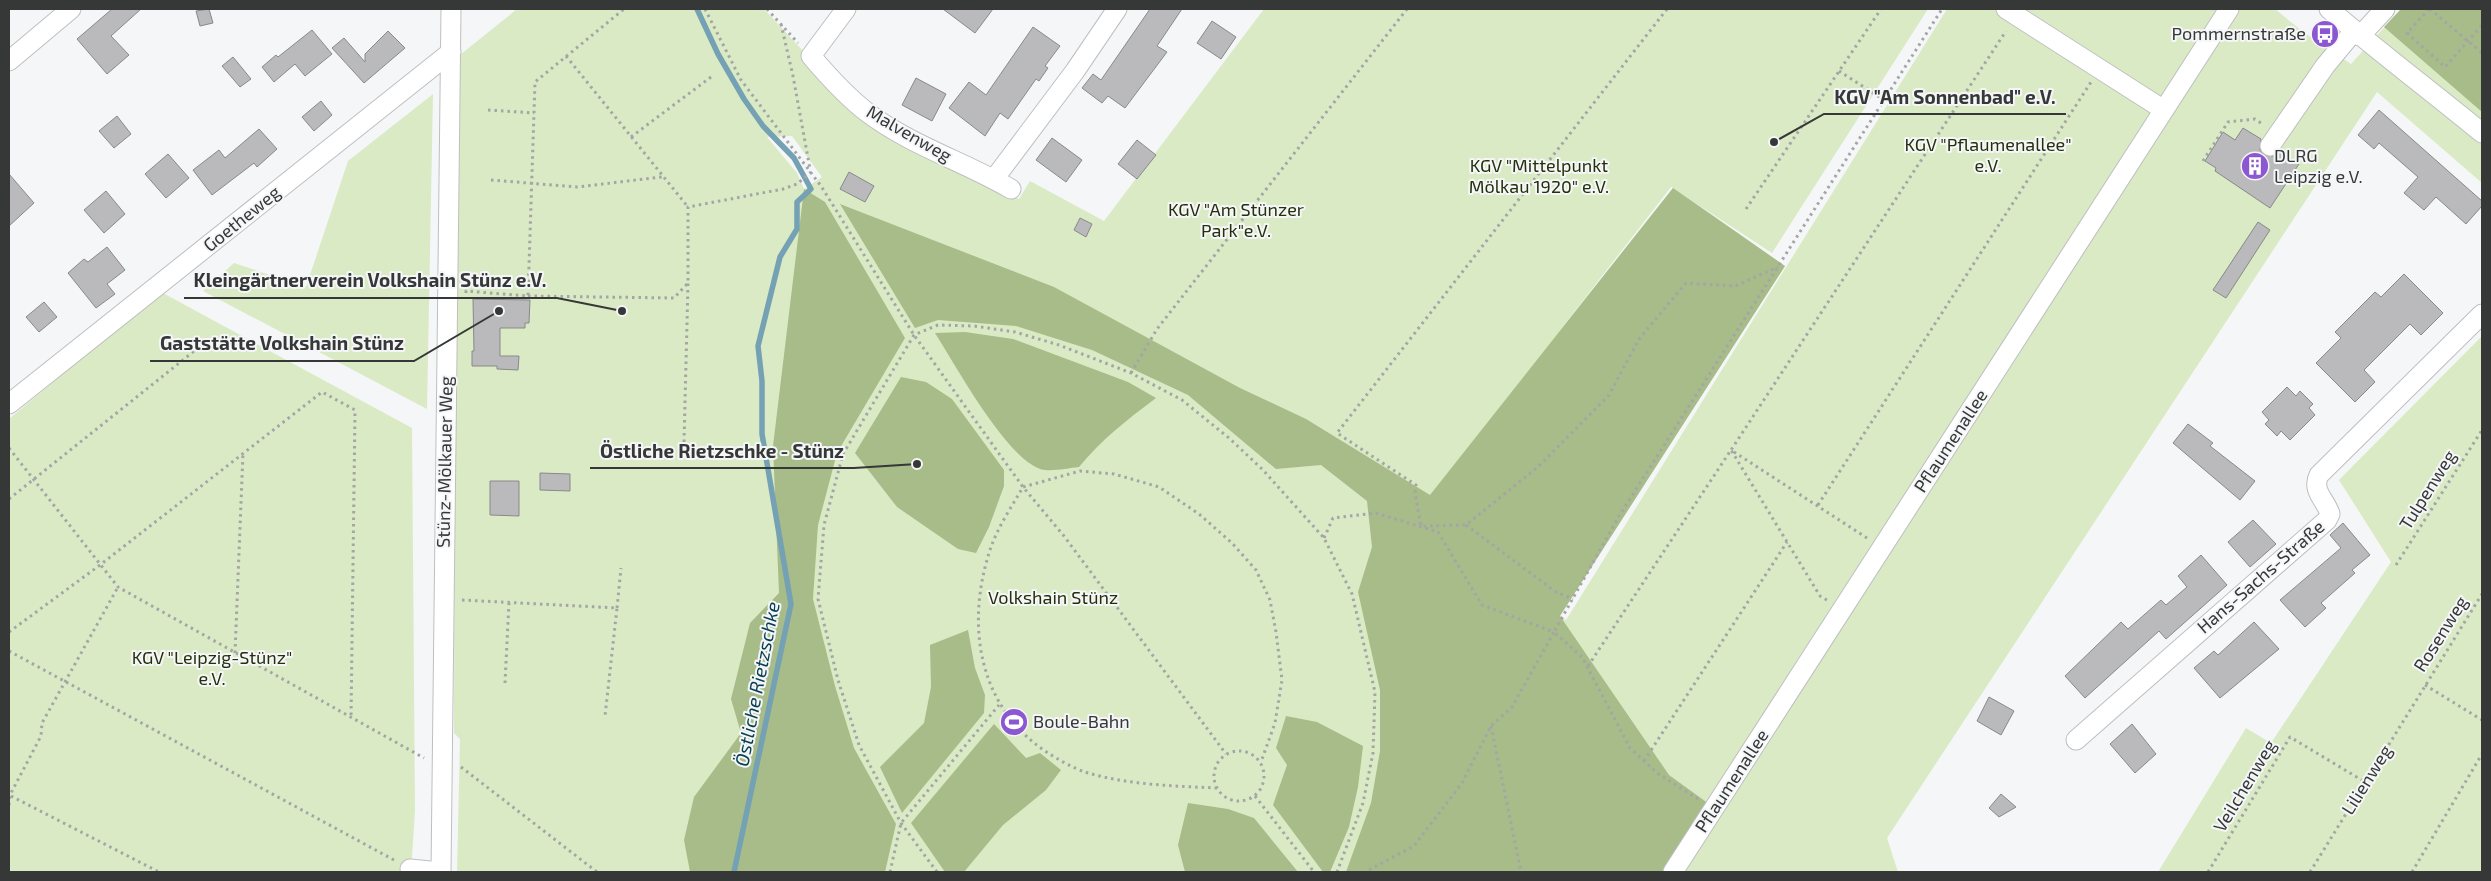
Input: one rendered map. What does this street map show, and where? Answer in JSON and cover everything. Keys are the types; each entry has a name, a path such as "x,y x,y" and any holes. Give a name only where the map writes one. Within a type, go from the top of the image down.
{"street":[{"path":"9,61 71,9"},
{"name":"Stünz-Mölkauer Weg","path":"440,872 451,9"},
{"path":"810,56 846,9"},
{"path":"994,179 1075,71 1117,9"},
{"name":"Pflaumenallee","path":"1673,872 2229,9"},
{"path":"2329,9 2482,133"},
{"path":"2270,146 2325,66 2357,33 2385,9"},
{"path":"2011,12 2164,110"},
{"name":"Goetheweg","path":"9,404 451,52"},
{"name":"Malvenweg","path":"810,56 835,83 868,113 923,147 994,179 1011,189"},
{"name":"Hans-Sachs-Straße","path":"2076,740 2327,520 2330,514 2328,508 2316,489 2315,482 2319,475 2482,314"},
{"path":"410,869 440,872"}],"path":[{"path":"528,296 535,82 624,9"},
{"path":"705,9 741,80 811,172 914,335 1023,487 1064,536 1226,754"},
{"path":"767,9 810,56"},
{"path":"1131,374 1156,329 1407,9"},
{"path":"1667,9 1337,433 1416,485 1414,493 1421,526 1466,525 1539,466 1608,395 1639,339 1686,283 1735,286 1778,267"},
{"path":"1746,209 1880,9"},
{"path":"1365,872 1414,846 1462,783 1491,726 1512,706 1619,516 1942,9"},
{"path":"2482,25 2468,41 2444,67 2407,33 2430,9 2468,41 2482,53"},
{"path":"1588,666 1731,450 2011,12"},
{"path":"781,24 811,172"},
{"path":"566,56 688,207 684,442"},
{"path":"1818,505 2099,69"},
{"path":"1839,71 1884,100"},
{"path":"631,137 711,77"},
{"path":"488,110 534,113"},
{"path":"2203,161 2228,122 2255,118 2261,123"},
{"path":"688,207 783,188 801,180 811,172"},
{"path":"491,180 578,187 663,177"},
{"path":"466,299 466,290 528,296 674,298 688,283"},
{"path":"936,872 901,823 859,745 838,680 818,599 824,525 843,454 914,335 938,325 974,326 1015,332 1058,345 1131,374 1182,400 1229,438 1262,469 1324,538 1352,594 1375,692 1373,753 1363,803 1337,872"},
{"path":"9,499 208,340"},
{"path":"9,632 100,565 322,392 355,410 352,718"},
{"name":"Tulpenweg","path":"2396,565 2482,430"},
{"path":"9,448 118,587 352,718 442,761 597,872"},
{"path":"1731,450 1882,548"},
{"path":"1731,450 1820,596 1842,609"},
{"path":"235,653 243,453"},
{"path":"1217,788 1162,786 1085,772 1033,743 999,705 984,668 978,628 982,582 991,546 1023,487 1080,471 1114,474 1159,487 1198,514 1232,543 1256,570 1270,600 1282,680 1275,723 1261,762 1265,778 1260,790 1254,796 1244,801 1230,800 1217,788 1214,778 1215,769 1226,754 1239,750 1247,752 1261,762"},
{"path":"1324,538 1333,518 1376,513 1438,532 1482,605 1554,632 1582,656 1630,748 1657,773 1714,809"},
{"path":"1466,525 1556,592 1573,599"},
{"path":"1644,761 1787,542"},
{"path":"605,716 621,568"},
{"path":"9,805 10,795 40,736 42,723 118,587"},
{"name":"Rosenweg","path":"2424,686 2482,594"},
{"path":"444,600 616,608"},
{"path":"506,683 509,602"},
{"path":"9,651 410,869"},
{"path":"2424,686 2482,720"},
{"name":"Lilienweg","path":"2310,872 2424,686"},
{"path":"890,872 901,823 999,705"},
{"path":"1491,726 1521,872"},
{"name":"Veilchenweg","path":"2208,872 2290,737 2365,782"},
{"path":"2412,872 2482,754"},
{"path":"10,795 159,872"},
{"path":"1254,796 1314,872"}],"green space":[{"path":"517,9 764,9 870,123 1019,199 1030,181 1104,221 1264,9 1928,9 1772,253 1694,202 1785,266 1560,615 1566,620 1947,9 2275,9 2302,31 2351,64 2401,9 2482,9 2482,183 2377,92 1887,838 1898,872 457,872 460,739 454,733 455,59","holes":["792,136 822,177 804,189 797,173 767,137","1671,187 1673,188 1554,338"]},
{"path":"2401,9 2482,9 2482,112 2384,27"},
{"path":"433,94 427,409 203,291 234,263 306,287 348,161"},
{"path":"1673,188 1785,266 1560,616 1669,775 1709,804 1666,872 1346,872 1371,803 1380,751 1380,690 1358,592 1372,547 1367,501 1321,465 1276,469 1188,395 1092,350 1016,326 938,320 915,328 840,204 1054,287 1240,388 1306,419 1430,495"},
{"path":"804,189 825,202 905,338 837,453 818,525 813,599 835,686 854,748 896,824 885,872 690,872 684,840 694,797 741,733 731,699 750,623 779,593 773,446"},
{"name":"KGV \"Leipzig-Stünz\" e.V.","path":"161,292 412,428 415,811 411,872 9,872 9,419"},
{"path":"965,332 1013,339 1128,382 1156,398 1106,439 1079,467 1045,470 1031,464 1000,433 969,389 935,333"},
{"path":"2482,336 2482,872 2158,872 2246,728 2271,743 2391,562 2339,480"},
{"path":"901,377 926,382 952,399 1004,470 1004,486 989,527 976,553 958,549 897,507 855,453"},
{"path":"968,630 975,668 985,695 984,713 902,813 880,767 924,723 931,687 930,645"},
{"path":"1286,716 1317,722 1363,746 1358,787 1349,827 1330,872 1323,872 1273,805 1287,765 1276,748"},
{"path":"994,724 1026,758 1040,753 1061,770 1046,790 1003,825 964,872 945,872 911,823"},
{"path":"1188,803 1228,809 1254,818 1298,872 1185,872 1178,845"}],"building":[{"path":"112,9 141,9 111,36 129,55 107,74 77,39"},
{"path":"209,9 213,23 200,26 196,11"},
{"path":"943,9 993,9 975,33"},
{"path":"1150,9 1182,9 1157,46 1167,52 1125,108 1108,96 1102,103 1082,88 1093,74 1101,80"},
{"path":"1212,21 1236,37 1221,59 1197,43"},
{"path":"1033,27 1060,46 1045,66 1048,68 1039,81 1036,79 1008,119 1000,113 985,136 949,108 969,82 986,95"},
{"path":"312,30 332,54 305,76 295,64 274,82 262,67"},
{"path":"388,31 405,48 364,83 332,48 344,38 365,62 365,54"},
{"path":"233,57 251,79 240,87 222,66"},
{"path":"916,78 946,94 932,121 902,105"},
{"path":"321,101 332,115 314,131 302,117"},
{"path":"2379,110 2482,201 2482,206 2466,224 2436,197 2424,210 2404,193 2418,177 2379,143 2374,149 2358,135"},
{"path":"117,116 131,134 114,148 99,131"},
{"name":"DLRG Leipzig e.V.","path":"2243,128 2261,139 2260,150 2264,155 2274,156 2280,152 2299,164 2270,208 2215,171 2216,168 2205,161 2223,132 2235,140"},
{"path":"259,129 277,149 257,167 254,163 212,195 193,170 219,150 225,158"},
{"path":"1052,138 1082,160 1066,182 1036,160"},
{"path":"1137,140 1156,155 1137,179 1118,164"},
{"path":"168,154 189,178 166,198 145,174"},
{"path":"849,172 874,186 865,202 840,189"},
{"path":"9,174 34,203 9,226"},
{"path":"106,191 125,214 104,233 84,210"},
{"path":"1080,218 1092,224 1086,237 1074,230"},
{"path":"2258,222 2270,230 2226,298 2213,290"},
{"path":"107,247 125,270 107,284 115,294 96,308 68,273 84,259 88,262"},
{"path":"2404,274 2443,313 2421,335 2410,324 2364,370 2375,382 2355,402 2316,363 2341,338 2335,332 2375,292 2381,297"},
{"path":"473,299 530,300 529,323 525,323 525,328 500,328 500,356 519,356 518,370 497,369 497,366 472,366 472,351 474,351"},
{"path":"44,302 57,317 39,332 26,317"},
{"path":"2287,387 2296,396 2300,391 2313,404 2309,408 2315,415 2290,440 2281,431 2277,436 2265,424 2269,420 2262,412"},
{"path":"2188,424 2213,443 2210,446 2255,481 2240,500 2173,443"},
{"path":"540,473 570,474 570,491 540,490"},
{"path":"490,481 519,481 519,516 490,515"},
{"path":"2253,520 2276,544 2250,567 2228,542"},
{"path":"2343,523 2370,555 2352,570 2355,573 2321,603 2326,608 2305,627 2280,600 2341,548 2330,535"},
{"path":"2201,555 2227,585 2166,639 2159,631 2085,698 2065,676 2121,622 2128,629 2161,600 2166,605 2187,587 2178,576"},
{"path":"2254,622 2279,649 2220,698 2194,668 2214,651 2218,655"},
{"path":"1989,697 2014,711 2001,735 1977,721"},
{"path":"2132,724 2156,754 2135,773 2110,744"},
{"path":"2001,794 2016,807 1999,817 1989,808"}],"waterway":[{"name":"Östliche Rietzschke","path":"697,9 718,54 744,99 763,126 794,158 811,189 797,202 797,229 780,257 758,346 762,381 762,434 791,604 734,872"}],"place":[{"name":"Pommernstraße","path":"2325,34"},
{"name":"KGV \"Am Sonnenbad\" e.V.","path":"1774,142"},
{"name":"DLRG Leipzig e.V.","path":"2255,166"},
{"name":"Gaststätte Volkshain Stünz","path":"499,311"},
{"name":"Kleingärtnerverein Volkshain Stünz e.V.","path":"622,311"},
{"name":"Östliche Rietzschke - Stünz","path":"917,464"},
{"name":"Boule-Bahn","path":"1014,722"}],"park label":[{"name":"KGV \"Pflaumenallee\" e.V.","path":"1988,155"},
{"name":"KGV \"Mittelpunkt Mölkau 1920\" e.V.","path":"1539,176"},
{"name":"KGV \"Am Stünzer Park\"e.V.","path":"1236,220"},
{"name":"Volkshain Stünz","path":"1053,598"}]}
